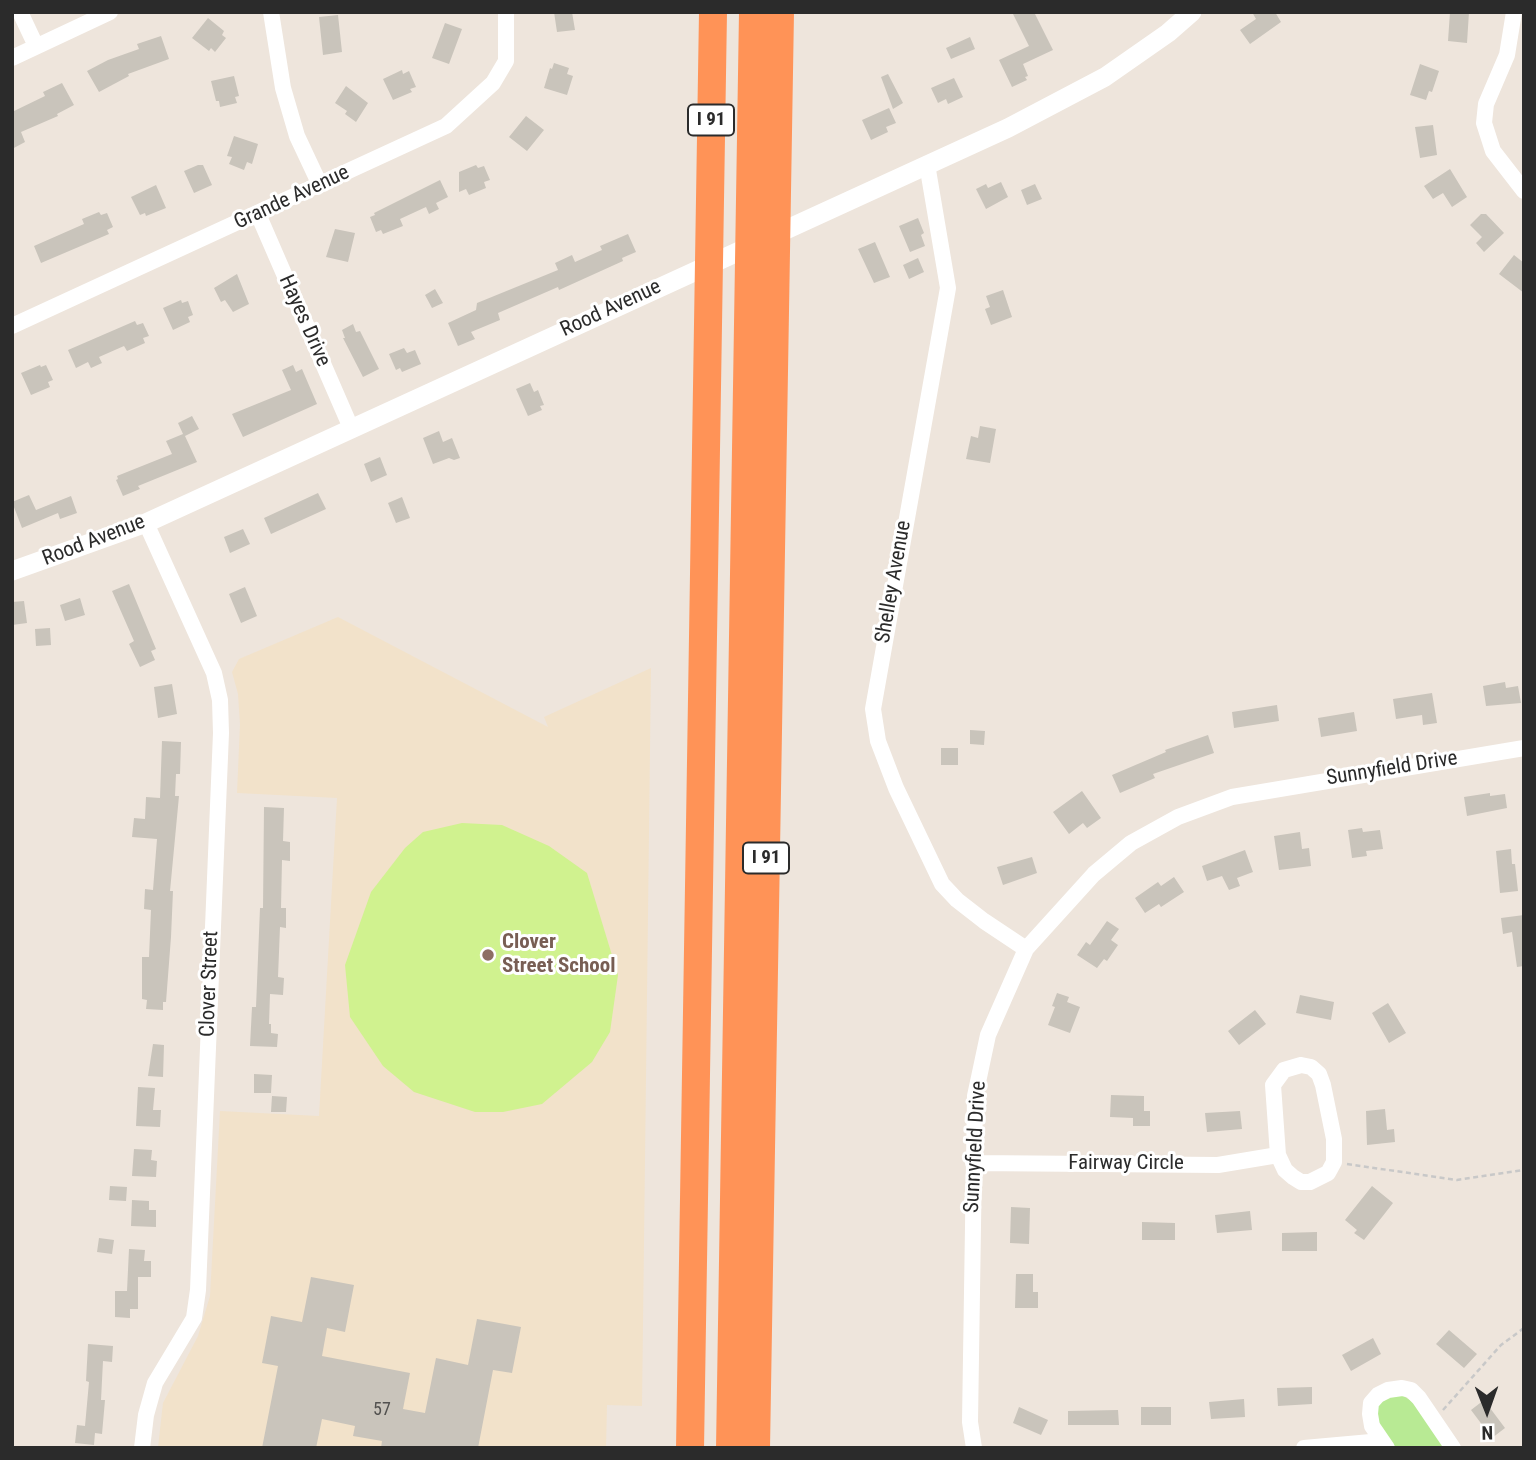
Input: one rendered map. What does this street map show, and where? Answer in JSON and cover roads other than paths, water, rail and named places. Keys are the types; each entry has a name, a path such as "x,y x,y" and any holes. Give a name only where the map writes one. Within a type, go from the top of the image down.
{"highway":[{"path":"698,12 702,44 712,78"},
{"name":"I 91","path":"690,1448 713,12"},
{"path":"739,12 744,213"},
{"path":"730,1448 744,213 753,12"},
{"name":"I 91","path":"757,1448 780,12"},
{"path":"717,1448 743,284"}],"street":[{"path":"20,12 36,46"},
{"path":"12,58 110,12"},
{"path":"271,12 283,88 297,136 320,185"},
{"name":"Grande Avenue","path":"12,327 446,126 493,83 506,61 506,12"},
{"name":"Rood Avenue","path":"12,571 146,523 1007,128 1105,78 1168,33 1192,12"},
{"path":"1514,12 1507,55 1486,104 1484,122 1493,151 1524,191"},
{"name":"Shelley Avenue","path":"927,164 948,288 873,709 878,741 896,788 942,884 984,921 1026,949"},
{"name":"Hayes Drive","path":"257,214 351,428"},
{"name":"Clover Street","path":"142,1448 146,1415 156,1383 194,1318 198,1290 221,733 220,700 214,673 146,523"},
{"name":"Sunnyfield Drive","path":"974,1448 970,1422 975,1096 988,1035 1026,949 1094,874 1131,843 1178,817 1232,797 1524,748"},
{"path":"1301,1065 1311,1068 1319,1074 1324,1085 1334,1139 1334,1162 1328,1173 1320,1179 1301,1182 1285,1170 1278,1155 1273,1085 1284,1070 1301,1065"},
{"name":"Fairway Circle","path":"973,1163 1218,1165 1278,1155"},
{"path":"1385,1444 1372,1426 1371,1403 1378,1395 1388,1390 1402,1388 1411,1390 1419,1398 1453,1448"},
{"path":"1304,1448 1385,1444"}],"place":[{"name":"Clover Street School","path":"488,955"}]}
